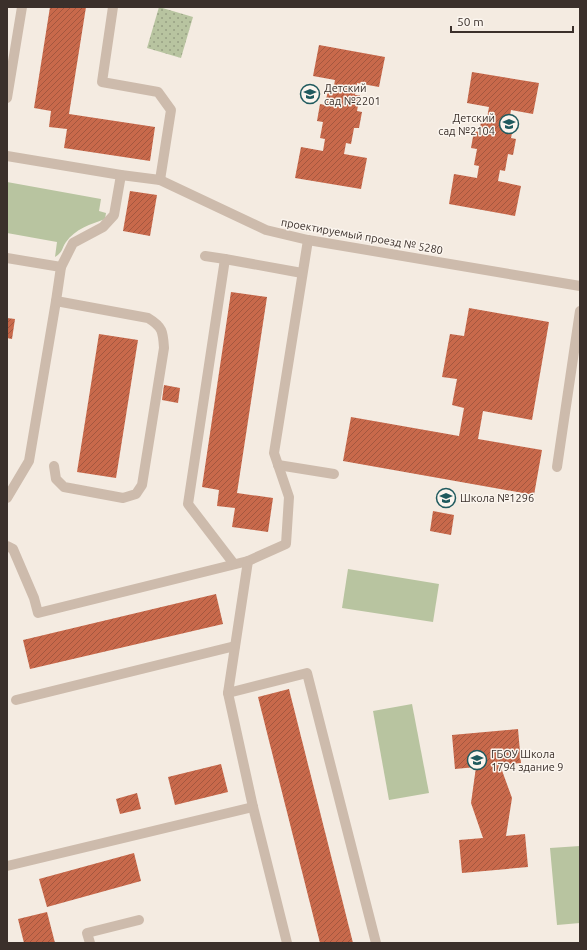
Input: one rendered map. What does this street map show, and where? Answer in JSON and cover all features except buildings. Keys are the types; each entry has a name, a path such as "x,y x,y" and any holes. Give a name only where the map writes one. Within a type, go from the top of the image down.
{"street":[{"path":"7,98 22,7"},
{"path":"114,7 102,82 158,92 171,110 160,180"},
{"name":"проектируемый проезд № 5280","path":"7,156 160,180 266,230 308,240 580,286"},
{"path":"7,498 29,461 61,267 73,244 103,227 114,215 121,175"},
{"path":"7,546 13,549 34,598 38,613 248,561 286,544 288,497 274,453 308,240"},
{"path":"205,256 302,272"},
{"path":"7,258 61,267"},
{"path":"225,259 188,504 234,564"},
{"path":"54,466 56,479 64,487 123,498 136,494 142,485 164,348 163,335 159,324 148,318 56,301"},
{"path":"557,467 580,311"},
{"path":"278,465 334,474"},
{"path":"248,561 228,693 253,807 287,943"},
{"path":"16,700 235,646"},
{"path":"228,693 308,673 376,943"},
{"path":"7,866 253,807"},
{"path":"90,943 88,932 140,920"}],"green space":[{"path":"159,7 193,17 181,58 147,48"},
{"path":"7,182 101,199 99,211 106,213 105,219 84,228 70,237 60,253 55,257 57,242 7,233"},
{"path":"348,569 439,584 433,622 342,608"},
{"path":"412,704 429,793 389,800 373,711"},
{"path":"580,846 580,923 557,925 550,848"}],"place":[{"name":"Детский сад №2201","path":"310,94"},
{"name":"Детский сад №2104","path":"509,124"},
{"name":"Школа №1296","path":"446,498"},
{"name":"ГБОУ Школа 1794 здание 9","path":"477,760"}]}
